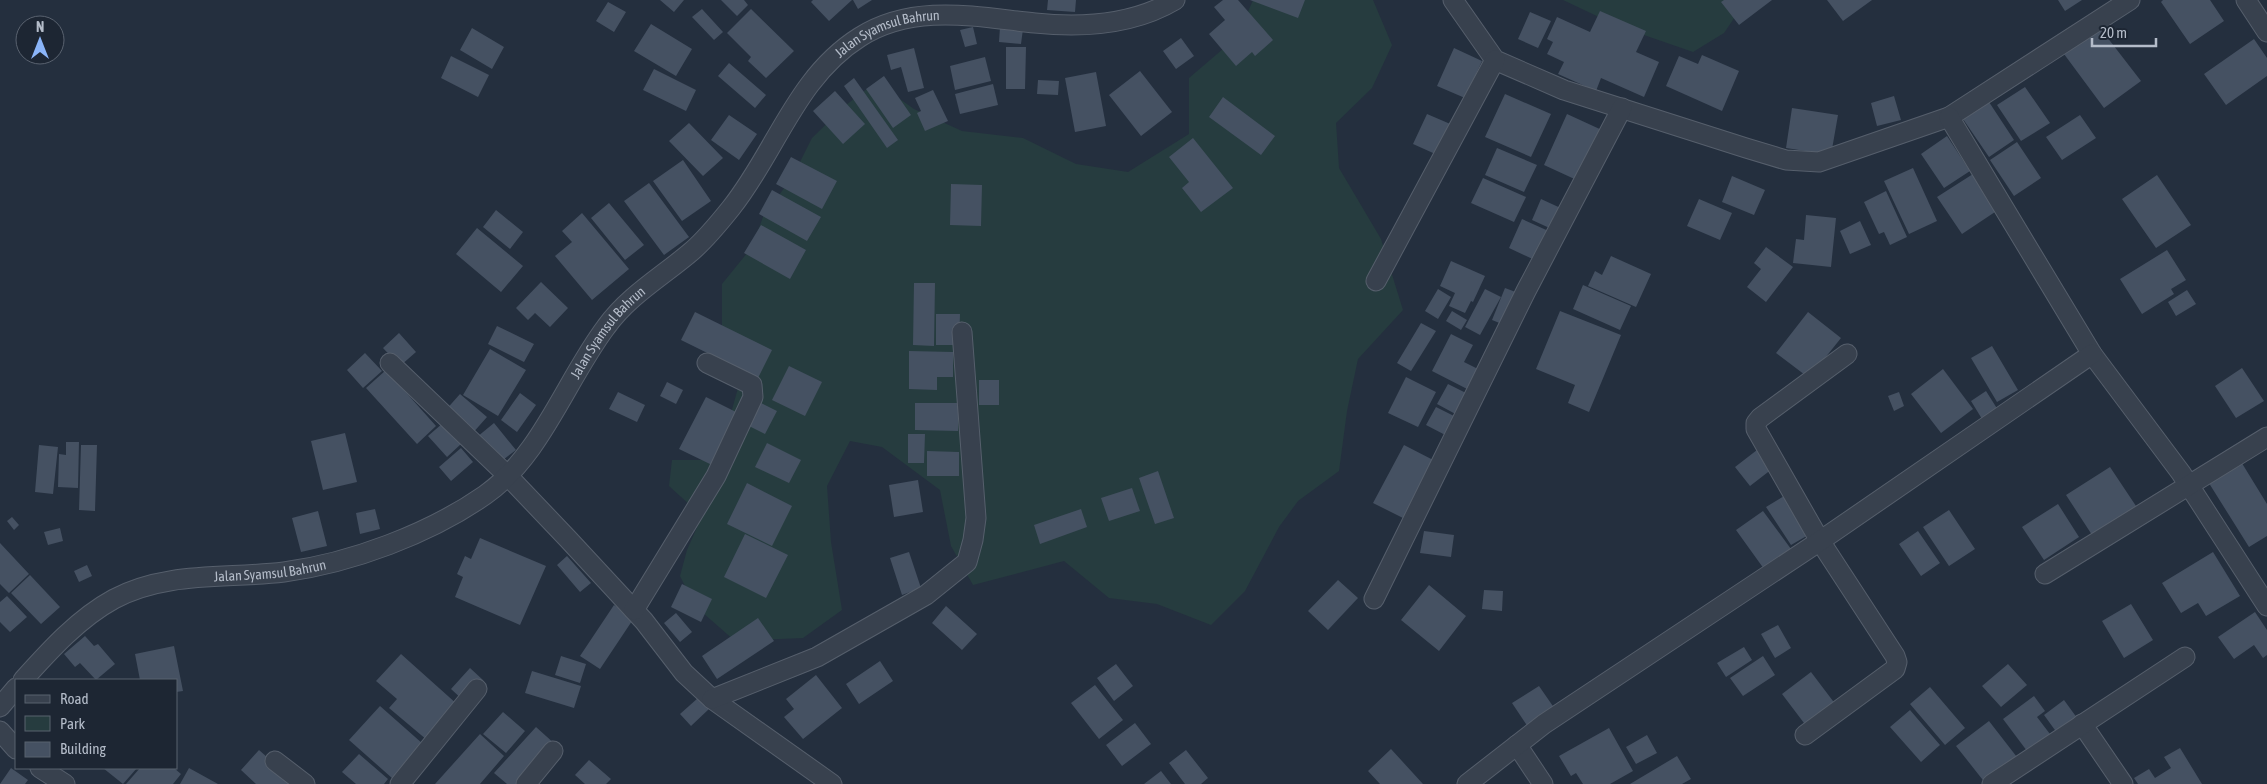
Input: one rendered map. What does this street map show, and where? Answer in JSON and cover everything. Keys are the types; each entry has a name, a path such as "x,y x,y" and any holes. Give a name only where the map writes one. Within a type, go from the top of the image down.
{"street":[{"name":"Jalan Syamsul Bahrun","path":"24,679 79,624 117,598 140,589 177,579 286,572 360,554 418,532 486,494 508,476 538,436 606,326 628,302 693,250 712,231 755,175 807,85 859,37 889,22 922,15 961,14 1066,25 1109,23 1139,17 1158,10 1175,0"},
{"path":"1453,0 1495,60 1564,90 1786,160 1819,162 1949,117 2130,0"},
{"path":"2246,0 2267,32"},
{"path":"1376,281 1495,60"},
{"path":"1374,599 1526,291 1622,108"},
{"path":"1949,117 2092,354 2189,486 2267,606"},
{"path":"712,700 817,657 926,595 967,562 976,518 962,332"},
{"path":"1805,735 1895,669 1898,662 1820,541 1756,429 1756,423 1847,354"},
{"path":"1467,784 1544,724 1820,541 2092,354"},
{"path":"390,364 508,476 634,610 684,672 712,700 832,784"},
{"path":"634,610 716,476 753,397 752,386 707,364"},
{"path":"2045,574 2267,437"},
{"path":"1992,784 2185,657"},
{"path":"0,706 15,689"},
{"path":"400,784 477,689"},
{"path":"2082,724 2124,784"},
{"path":"0,731 15,748"},
{"path":"1517,745 1543,784"},
{"path":"526,784 553,751"},
{"path":"276,761 305,784"},
{"path":"42,769 65,784"}],"green space":[{"path":"1253,0 1373,0 1392,45 1372,88 1336,123 1339,168 1381,239 1403,310 1358,359 1347,411 1339,471 1298,501 1279,527 1245,591 1211,625 1157,604 1109,598 1064,561 973,585 951,546 940,490 882,447 850,441 827,486 831,542 842,610 803,638 735,641 695,606 680,576 687,550 702,516 669,486 672,460 725,460 731,413 740,381 722,340 722,284 752,247 763,217 793,176 812,138 846,105 876,82 914,109 962,131 1023,138 1076,164 1128,172 1189,134 1189,78 1237,37"},
{"path":"1563,0 1757,0 1739,11 1724,33 1693,52 1618,26"}],"building":[{"path":"660,0 684,0 674,12"},
{"path":"721,0 744,0 748,5 737,16"},
{"path":"813,0 852,0 829,21 811,2"},
{"path":"853,0 872,0 858,9"},
{"path":"1048,0 1076,0 1075,12 1047,10"},
{"path":"1223,0 1238,0 1273,40 1255,56 1252,52 1236,66 1209,34 1225,20 1214,7"},
{"path":"1250,0 1305,0 1298,18"},
{"path":"1724,0 1772,0 1739,25 1721,2"},
{"path":"1827,0 1872,0 1843,21"},
{"path":"2058,0 2082,0 2065,11"},
{"path":"2163,0 2210,0 2224,21 2190,44 2161,2"},
{"path":"608,2 626,12 614,32 596,21"},
{"path":"702,9 723,32 714,40 692,17"},
{"path":"751,9 794,51 766,78 748,61 751,57 727,33"},
{"path":"1600,11 1646,31 1636,52 1659,62 1644,97 1601,78 1596,91 1558,74 1564,62 1547,54 1553,42 1547,39 1557,17 1590,32"},
{"path":"1530,12 1551,21 1538,48 1518,39"},
{"path":"651,24 692,49 676,76 634,51"},
{"path":"973,27 977,44 965,47 960,30"},
{"path":"1000,27 1023,29 1021,44 999,42"},
{"path":"472,28 504,47 492,69 460,50"},
{"path":"2100,28 2141,81 2104,108 2064,54"},
{"path":"1181,38 1194,56 1176,69 1163,51"},
{"path":"2254,39 2267,58 2267,76 2226,105 2204,74"},
{"path":"1006,47 1026,47 1025,89 1006,89"},
{"path":"914,48 924,88 908,92 901,67 891,70 887,55"},
{"path":"1454,48 1482,61 1465,98 1437,86"},
{"path":"1702,55 1739,71 1722,111 1666,86 1679,56 1698,64"},
{"path":"451,56 489,75 478,97 441,78"},
{"path":"985,57 991,81 955,90 950,66"},
{"path":"729,63 766,95 755,108 718,76"},
{"path":"654,69 696,90 686,111 643,90"},
{"path":"1140,71 1172,112 1141,136 1109,95"},
{"path":"1096,72 1106,126 1075,132 1065,78"},
{"path":"884,76 911,115 893,128 866,89"},
{"path":"854,78 898,140 887,148 844,86"},
{"path":"1038,80 1059,81 1058,95 1037,94"},
{"path":"993,84 998,105 960,114 955,94"},
{"path":"2025,87 2050,123 2021,141 1997,105"},
{"path":"933,90 948,121 925,131 917,113 921,111 915,98"},
{"path":"835,91 865,124 843,144 813,111"},
{"path":"1505,94 1551,114 1531,157 1485,137"},
{"path":"1894,96 1901,120 1877,126 1871,103"},
{"path":"1223,97 1275,136 1261,155 1209,117"},
{"path":"1989,102 2014,140 1989,157 1963,119"},
{"path":"1792,108 1838,115 1831,155 1786,148"},
{"path":"1427,114 1455,126 1442,157 1413,144"},
{"path":"1567,114 1604,131 1581,182 1544,165"},
{"path":"729,115 757,134 739,160 711,140"},
{"path":"2080,115 2096,138 2062,160 2046,137"},
{"path":"689,123 723,158 703,176 669,141"},
{"path":"1947,136 1970,171 1944,188 1921,154"},
{"path":"1193,138 1233,188 1201,212 1182,188 1189,182 1169,157"},
{"path":"2017,142 2041,178 2014,196 1990,160"},
{"path":"1497,148 1537,165 1524,192 1485,175"},
{"path":"791,157 837,181 822,209 776,184"},
{"path":"683,160 711,201 682,221 653,181"},
{"path":"1913,168 1937,221 1909,234 1884,181"},
{"path":"1973,174 1998,210 1962,234 1937,197"},
{"path":"2157,175 2191,225 2156,248 2122,199"},
{"path":"1732,176 1765,190 1754,215 1722,202"},
{"path":"1483,178 1526,197 1514,222 1471,203"},
{"path":"649,183 689,237 664,255 624,201"},
{"path":"951,184 982,185 981,226 950,225"},
{"path":"772,190 821,217 807,241 759,214"},
{"path":"1886,191 1907,237 1890,245 1884,232 1879,234 1864,202"},
{"path":"1541,199 1565,210 1556,231 1532,220"},
{"path":"1699,199 1732,213 1720,240 1687,226"},
{"path":"609,203 644,245 625,260 591,218"},
{"path":"496,210 523,232 510,249 483,227"},
{"path":"582,213 629,269 592,300 555,256 572,242 562,231"},
{"path":"1806,215 1836,218 1831,267 1793,263 1796,239 1804,240"},
{"path":"1522,219 1553,233 1539,262 1509,248"},
{"path":"1860,221 1871,245 1850,254 1840,231"},
{"path":"761,225 806,250 790,279 744,253"},
{"path":"477,228 523,266 501,292 456,254"},
{"path":"1766,247 1793,267 1766,302 1747,287 1761,269 1754,263"},
{"path":"2167,250 2186,280 2171,289 2174,294 2142,314 2120,279"},
{"path":"1611,256 1651,274 1636,307 1588,286 1595,271 1602,275"},
{"path":"1451,261 1485,276 1473,302 1471,301 1465,313 1449,306 1455,293 1440,286"},
{"path":"541,282 568,308 550,327 535,313 528,320 516,308"},
{"path":"914,283 935,283 934,346 913,345"},
{"path":"1583,285 1631,306 1620,330 1573,309"},
{"path":"1505,288 1521,294 1507,326 1492,320"},
{"path":"1438,289 1451,297 1438,319 1425,311"},
{"path":"1485,289 1501,297 1480,335 1465,327"},
{"path":"2187,290 2196,304 2176,316 2168,302"},
{"path":"1452,311 1467,320 1461,330 1446,321"},
{"path":"1560,311 1621,335 1589,412 1568,403 1575,385 1536,369"},
{"path":"695,312 772,350 758,378 681,340"},
{"path":"1808,312 1841,338 1809,378 1776,353"},
{"path":"936,314 960,314 959,345 936,345"},
{"path":"1421,323 1436,331 1411,371 1397,363"},
{"path":"497,326 534,344 524,362 488,344"},
{"path":"399,333 416,352 400,366 383,348"},
{"path":"1451,334 1473,345 1464,362 1482,371 1471,391 1432,371"},
{"path":"1992,346 2018,390 1997,402 1971,358"},
{"path":"490,349 526,370 498,416 463,395"},
{"path":"909,351 953,352 953,377 937,377 937,390 909,389"},
{"path":"365,353 382,371 363,388 347,370"},
{"path":"789,366 822,382 805,416 772,400"},
{"path":"2242,368 2264,401 2236,418 2215,386"},
{"path":"1943,369 1973,409 1941,433 1911,394"},
{"path":"386,370 436,426 417,444 366,388"},
{"path":"1406,377 1436,392 1418,427 1388,413"},
{"path":"979,380 999,380 999,405 979,405"},
{"path":"667,382 683,390 676,404 660,396"},
{"path":"1448,384 1472,396 1461,417 1437,404"},
{"path":"1986,391 1998,410 1982,419 1971,401"},
{"path":"618,392 645,405 637,422 609,409"},
{"path":"1899,392 1904,406 1894,411 1888,396"},
{"path":"520,393 536,405 517,432 501,420"},
{"path":"460,394 487,417 471,435 444,412"},
{"path":"706,397 738,413 712,465 679,449"},
{"path":"761,403 777,411 765,434 749,426"},
{"path":"915,403 958,403 958,431 915,430"},
{"path":"1436,407 1460,419 1451,438 1426,425"},
{"path":"443,423 461,444 447,457 428,436"},
{"path":"494,423 516,450 499,463 477,437"},
{"path":"345,433 357,482 323,490 311,441"},
{"path":"908,434 925,434 924,463 908,463"},
{"path":"66,442 79,442 78,488 58,487 59,454 66,455"},
{"path":"767,443 801,460 789,483 755,467"},
{"path":"39,445 58,447 53,494 35,492"},
{"path":"81,445 97,445 95,511 79,510"},
{"path":"1404,445 1439,463 1409,521 1373,503"},
{"path":"461,448 473,462 451,481 439,467"},
{"path":"1757,450 1772,469 1750,486 1735,467"},
{"path":"927,451 959,452 959,476 927,476"},
{"path":"2240,460 2267,504 2267,536 2249,547 2207,480"},
{"path":"2110,467 2138,509 2094,538 2066,495"},
{"path":"1158,471 1174,518 1155,524 1139,478"},
{"path":"918,480 923,512 894,517 889,485"},
{"path":"747,483 792,506 772,546 727,524"},
{"path":"1132,488 1140,511 1109,521 1101,498"},
{"path":"1784,496 1810,534 1791,545 1766,507"},
{"path":"2058,504 2079,537 2044,560 2022,527"},
{"path":"375,509 380,529 360,534 356,513"},
{"path":"1081,509 1087,527 1040,544 1034,525"},
{"path":"1949,510 1975,549 1949,566 1923,527"},
{"path":"318,511 327,546 301,552 292,518"},
{"path":"1763,511 1791,549 1764,569 1736,530"},
{"path":"12,517 19,525 14,530 7,521"},
{"path":"60,528 63,541 48,545 44,532"},
{"path":"1424,531 1454,535 1451,557 1420,553"},
{"path":"1918,531 1940,563 1921,576 1899,544"},
{"path":"745,534 788,555 766,598 724,577"},
{"path":"480,538 546,566 520,625 455,597 463,577 457,574 465,556 471,559"},
{"path":"0,543 29,574 9,593 0,584"},
{"path":"909,552 921,588 902,595 890,558"},
{"path":"2213,552 2240,596 2206,616 2198,603 2181,613 2162,583"},
{"path":"567,556 591,583 580,592 557,565"},
{"path":"87,565 92,576 79,582 74,571"},
{"path":"30,575 60,607 41,624 11,593"},
{"path":"1338,580 1358,598 1328,630 1308,611"},
{"path":"682,584 712,599 701,622 671,607"},
{"path":"1429,585 1466,616 1439,651 1401,620"},
{"path":"1484,590 1503,591 1502,611 1482,609"},
{"path":"7,596 27,617 10,632 0,622 0,602"},
{"path":"2131,604 2153,640 2124,658 2102,621"},
{"path":"614,605 634,618 600,669 580,656"},
{"path":"946,606 977,634 962,650 932,623"},
{"path":"2255,612 2267,630 2267,655 2263,658 2254,645 2234,659 2218,637"},
{"path":"676,613 692,632 680,642 664,623"},
{"path":"758,618 774,641 717,679 702,656"},
{"path":"1778,625 1791,648 1775,658 1761,634"},
{"path":"85,636 94,646 98,644 115,664 95,679 80,663 75,667 64,654"},
{"path":"174,646 183,691 178,692 178,679 140,679 135,654"},
{"path":"1744,647 1752,660 1726,677 1717,663"},
{"path":"401,654 458,705 427,740 389,708 397,699 376,681"},
{"path":"561,656 586,664 580,683 555,675"},
{"path":"1763,656 1775,675 1743,696 1730,678"},
{"path":"880,661 893,681 859,704 846,684"},
{"path":"1116,664 1133,686 1114,701 1097,678"},
{"path":"2008,664 2027,685 2001,707 1982,686"},
{"path":"470,668 483,680 464,701 451,689"},
{"path":"532,671 581,686 574,708 525,693"},
{"path":"1811,672 1836,705 1807,727 1782,694"},
{"path":"816,675 842,708 803,739 784,717 794,709 786,699"},
{"path":"1095,685 1123,720 1099,739 1071,703"},
{"path":"1539,686 1557,712 1530,730 1512,703"},
{"path":"1930,687 1965,728 1945,745 1910,704"},
{"path":"2034,696 2045,711 2037,717 2053,738 2030,755 2003,719"},
{"path":"698,698 709,709 691,726 680,714"},
{"path":"2064,700 2080,722 2060,737 2044,715"},
{"path":"380,706 423,744 392,778 349,740"},
{"path":"1910,710 1940,745 1921,762 1890,727"},
{"path":"503,712 525,731 506,753 483,734"},
{"path":"1989,721 2020,761 1986,784 1956,746"},
{"path":"1135,723 1151,744 1122,766 1106,745"},
{"path":"536,727 556,745 520,784 507,784 494,773"},
{"path":"1609,728 1633,771 1610,784 1583,784 1576,773 1571,776 1559,756"},
{"path":"480,734 504,756 480,784 435,784"},
{"path":"1647,735 1657,753 1636,764 1626,747"},
{"path":"2180,748 2202,784 2138,784 2134,778 2149,769 2155,778 2171,768 2164,757"},
{"path":"1391,749 1423,784 1380,784 1368,771"},
{"path":"259,750 293,780 290,784 256,784 241,770"},
{"path":"1186,750 1208,778 1201,784 1185,784 1169,763"},
{"path":"359,754 388,779 384,784 356,784 342,772"},
{"path":"1677,756 1691,779 1682,784 1630,784"},
{"path":"589,760 611,779 606,784 585,784 575,775"},
{"path":"11,768 28,780 25,784 0,784"},
{"path":"189,768 218,784 180,784"},
{"path":"104,769 136,769 123,784"},
{"path":"139,769 175,769 181,774 173,784 126,784"},
{"path":"1161,771 1171,784 1144,784"}]}
